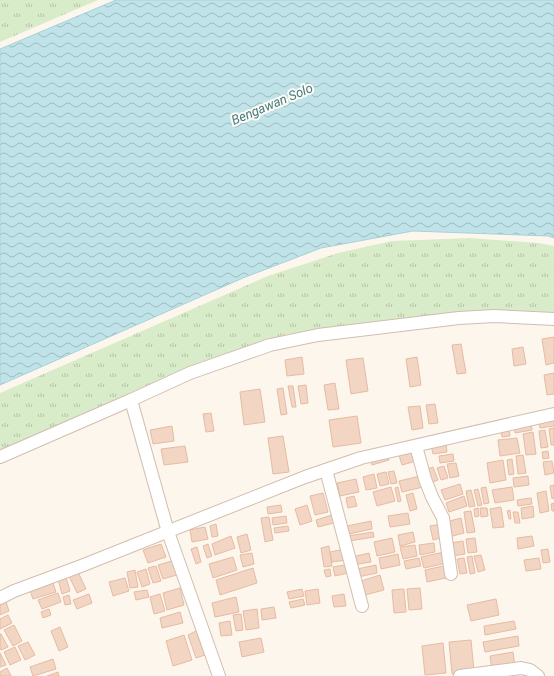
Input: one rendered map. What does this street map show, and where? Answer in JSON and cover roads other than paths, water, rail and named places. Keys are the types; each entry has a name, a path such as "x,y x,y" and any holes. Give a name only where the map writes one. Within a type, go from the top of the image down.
{"street":[{"path":"0,457 190,373 263,347 318,335 459,318 494,316 554,319"},
{"path":"131,400 168,532 219,676"},
{"path":"0,598 14,591 326,470 361,458 554,414"},
{"path":"416,446 425,479 443,518 451,574"},
{"path":"326,470 362,606"},
{"path":"460,676 521,668 530,670 538,676"}],"water":[{"name":"Bengawan Solo","path":"116,0 554,0 554,238 548,236 413,231 321,248 243,278 0,385 0,49"}]}
